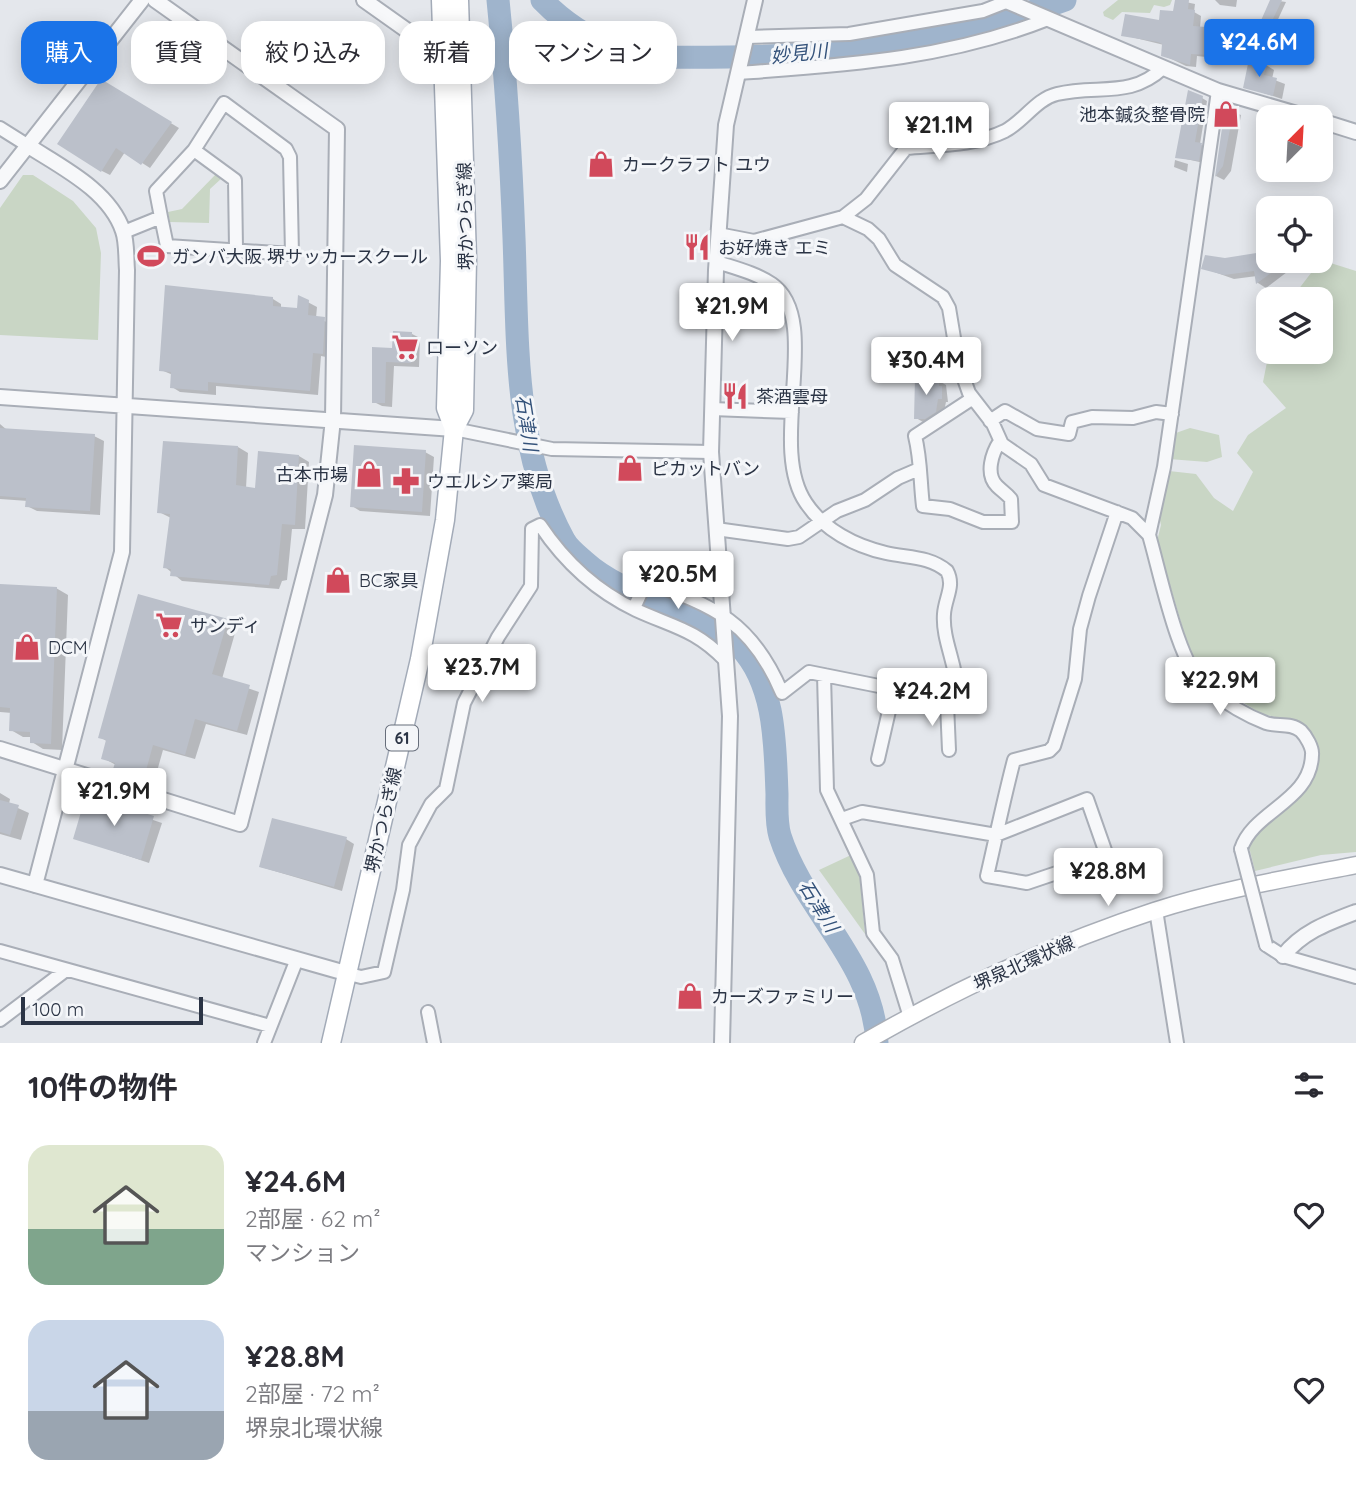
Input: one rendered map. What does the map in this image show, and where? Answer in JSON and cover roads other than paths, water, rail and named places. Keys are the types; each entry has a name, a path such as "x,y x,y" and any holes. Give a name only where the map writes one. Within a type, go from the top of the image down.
{"main road":[{"name":"堺かつらぎ線","path":"441,0 442,21"},
{"name":"堺かつらぎ線","path":"459,0 460,21"},
{"name":"堺かつらぎ線","path":"444,84 450,261 446,408 454,429"},
{"name":"堺かつらぎ線","path":"331,1043 420,659 445,520 454,429 464,410 467,259 462,84"},
{"name":"堺泉北環状線","path":"863,1043 910,1017 1075,939 1156,910 1265,883 1356,865"}],"street":[{"path":"0,181 142,0"},
{"path":"0,749 240,824 325,495 333,419 337,129 155,0"},
{"path":"363,0 399,25"},
{"path":"722,1043 730,716 711,452 712,409 718,234 726,125 755,0"},
{"path":"747,38 849,34 970,14 1009,1 1218,91 1266,105"},
{"path":"740,70 852,65 940,51 998,39 1046,19"},
{"path":"718,234 754,241 843,217 866,199 906,148 976,142 1007,130 1043,100 1057,94 1131,87 1149,82 1163,68"},
{"path":"1218,91 1172,414 1149,535 1180,645 1196,679 1268,724 1289,725 1301,731 1312,755 1301,787 1246,835 1241,849 1266,945 1283,956 1356,977"},
{"path":"224,103 286,149 290,157 292,254 236,248 167,246 156,191 194,150 224,103"},
{"path":"1334,125 1356,132"},
{"path":"0,128 84,182 108,204 124,232 126,406 122,552 35,886"},
{"path":"194,150 235,180 236,248"},
{"path":"124,232 161,217"},
{"path":"843,217 868,229 879,239 895,265 943,297 949,308 958,362 973,398 990,421 1000,441 1031,464 1044,485 1132,518 1149,535"},
{"path":"717,262 774,285 790,309 795,334 790,462 798,489 821,522 863,546 887,554 929,560 947,571 951,583 944,612 944,626 957,682 957,691 947,704 949,750"},
{"path":"0,397 454,429 543,447 711,452"},
{"path":"973,398 915,436 921,461 919,469 923,506 950,509 983,522 1012,522 1011,499 995,485 991,467 991,454 1000,441"},
{"path":"712,409 792,412"},
{"path":"990,421 1005,411 1037,429 1069,434 1072,422 1092,417 1133,418 1156,412 1172,414"},
{"path":"716,529 788,539 799,537 821,522 919,469"},
{"path":"842,819 862,812 996,835 1087,799 1107,856 1027,883 987,876 996,835 1014,760 1049,751 1054,746 1075,679 1080,629 1117,512"},
{"path":"0,875 349,974 361,977 384,972 403,891 409,845 431,804 446,789 464,703 498,637 530,586 532,528 540,525 557,551 609,596 695,634 725,658"},
{"path":"634,608 646,582 721,614 755,642 770,665 782,693 809,672 894,689 947,704"},
{"path":"824,675 827,790 867,875 873,933 892,959 910,1017"},
{"path":"878,759 894,689"},
{"path":"1156,910 1178,1043"},
{"path":"1283,956 1294,942 1313,929 1356,912"},
{"path":"0,951 270,1026"},
{"path":"264,1043 297,959"},
{"path":"0,1020 66,970"},
{"path":"428,1012 434,1043"}],"waterway":[{"name":"石津川","path":"498,0 510,148 521,393 535,468 547,505 566,543 602,575 643,596 706,622 740,647 752,662 761,679 771,717 780,836 791,863 864,986 873,1013 877,1043"},
{"name":"妙見川","path":"542,0 562,19 598,41 625,51 661,57 772,56 858,49 984,26 1065,0"}],"place":[{"name":"池本鍼灸整骨院","path":"1226,114"},
{"name":"カークラフト ユウ","path":"601,164"},
{"name":"お好焼き エミ","path":"697,247"},
{"name":"ガンバ大阪 堺サッカースクール","path":"151,256"},
{"name":"ローソン","path":"405,347"},
{"name":"茶酒雲母","path":"735,396"},
{"name":"ピカットバン","path":"630,468"},
{"name":"古本市場","path":"369,474"},
{"name":"ウエルシア薬局","path":"406,481"},
{"name":"BC家具","path":"338,580"},
{"name":"サンディ","path":"169,625"},
{"name":"DCM","path":"27,647"},
{"name":"カーズファミリー","path":"690,996"}]}
